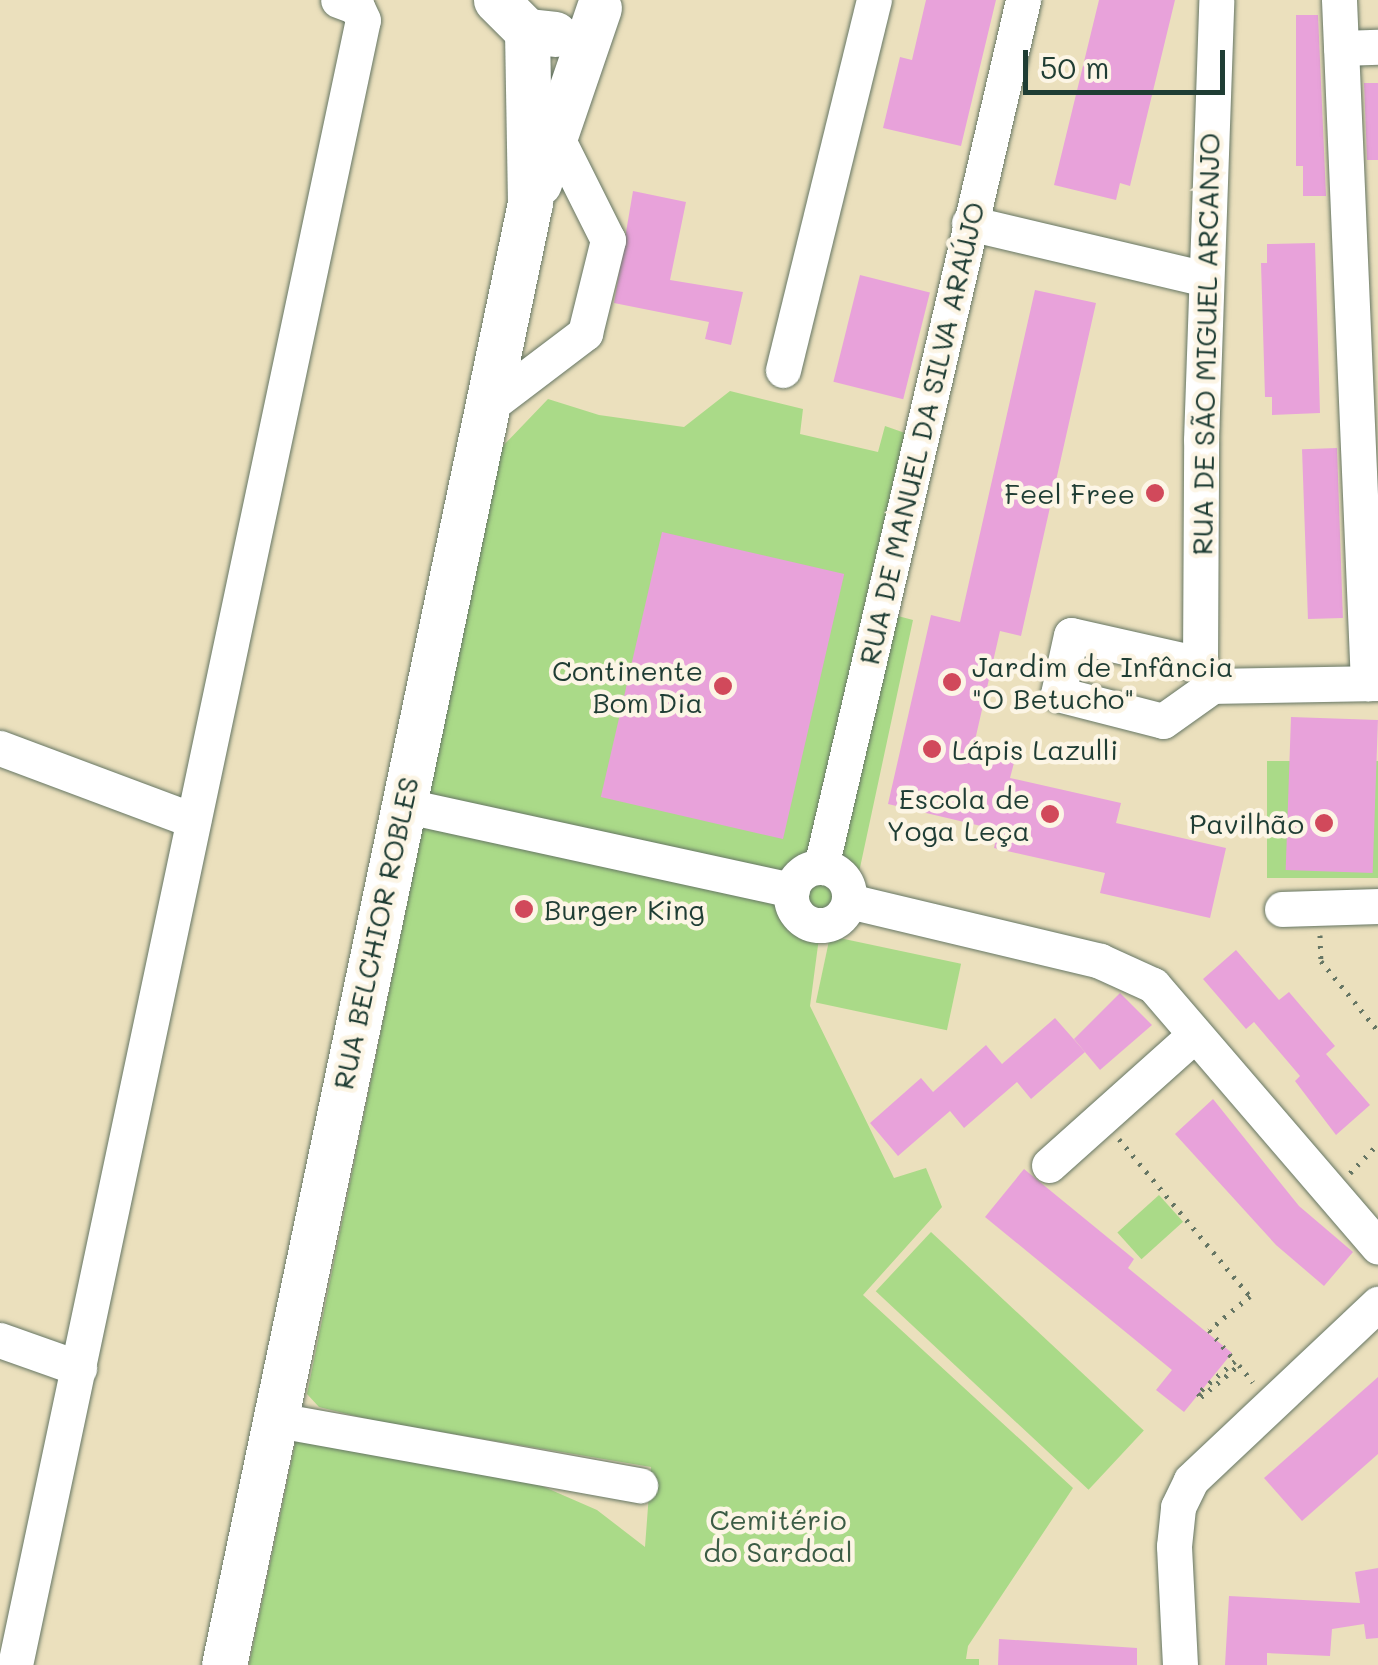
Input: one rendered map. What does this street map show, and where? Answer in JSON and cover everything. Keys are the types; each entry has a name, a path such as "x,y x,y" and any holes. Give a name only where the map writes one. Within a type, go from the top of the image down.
{"main road":[{"path":"503,9 567,33 601,4"},
{"name":"RUA BELCHIOR ROBLES","path":"224,1665 530,203 558,140 601,4"},
{"name":"RUA BELCHIOR ROBLES","path":"503,9 530,203"}],"street":[{"path":"15,1665 363,20 357,8 338,0"},
{"path":"783,370 874,0"},
{"name":"RUA DE MANUEL DA SILVA ARAÚJO","path":"821,868 1023,0"},
{"name":"RUA DE SÃO MIGUEL ARCANJO","path":"1216,0 1202,278 1206,675 1373,683"},
{"path":"1338,0 1366,251 1373,683"},
{"path":"1342,48 1378,47"},
{"path":"485,409 585,333 608,240 558,140"},
{"path":"969,223 1202,278"},
{"path":"0,748 193,820"},
{"path":"402,805 792,890"},
{"path":"821,868 839,874 849,901 840,917 815,924 799,916 792,890 802,873 821,868"},
{"path":"849,901 1100,961 1153,985 1192,1037 1378,1247"},
{"path":"1282,909 1378,906"},
{"path":"1049,1165 1192,1037"},
{"path":"1180,1665 1178,1507 1192,1480 1378,1304"},
{"path":"0,1340 78,1368"},
{"path":"277,1420 640,1484"}],"path":[{"path":"1319,908 1320,961 1378,1031"},
{"path":"1101,1118 1250,1296 1209,1330 1236,1361 1198,1393 1201,1397 1239,1365 1272,1404"}],"green space":[{"name":"Cemitério do Sardoal","path":"730,391 803,409 800,434 878,452 885,426 905,433 864,607 913,620 858,877 820,930 810,1006 894,1178 926,1168 942,1207 863,1295 1073,1488 968,1646 966,1659 979,1659 979,1665 249,1665 296,1440 519,1476 597,1510 645,1547 651,1467 376,1421 319,1407 307,1394 500,449 548,399 599,415 684,427"},
{"name":"Pavilhão","path":"1267,761 1378,761 1378,878 1267,878"},
{"path":"830,936 961,964 947,1030 816,1003"},
{"path":"1159,1195 1183,1222 1141,1259 1117,1232"},
{"path":"931,1232 1144,1430 1089,1490 876,1291"}],"building":[{"path":"926,0 996,0 961,146 883,128 900,57 912,60"},
{"path":"1099,0 1175,0 1130,186 1120,183 1116,200 1054,185"},
{"path":"1296,15 1318,15 1326,196 1303,196 1303,166 1296,166"},
{"path":"1364,83 1378,83 1378,160 1367,160"},
{"path":"633,191 686,202 670,280 743,292 731,345 705,339 709,322 614,303"},
{"path":"1315,243 1320,413 1272,415 1272,397 1265,397 1261,263 1267,263 1267,244"},
{"path":"860,275 930,292 903,399 833,382"},
{"path":"1035,290 1096,303 1021,636 1000,631 973,749 1015,759 1010,778 1121,803 1116,823 1226,848 1210,918 1100,893 1105,873 994,848 998,830 888,804 931,615 960,622"},
{"path":"1337,448 1343,618 1308,619 1302,449"},
{"name":"Continente Bom Dia","path":"662,532 844,574 783,839 601,797"},
{"name":"Pavilhão","path":"1291,717 1378,720 1373,873 1286,870"},
{"path":"1236,950 1279,1000 1289,992 1335,1046 1326,1054 1370,1105 1336,1135 1295,1081 1300,1076 1254,1022 1246,1029 1203,979"},
{"path":"1120,993 1152,1025 1100,1070 1074,1039"},
{"path":"1055,1018 1085,1052 1031,1099 1017,1082 964,1128 950,1111 898,1156 870,1123 921,1078 933,1092 986,1045 1002,1064"},
{"path":"1213,1099 1299,1206 1353,1252 1324,1286 1276,1245 1175,1134"},
{"path":"1024,1169 1134,1259 1128,1268 1232,1353 1184,1412 1156,1390 1172,1370 985,1217"},
{"path":"1378,1377 1378,1454 1302,1521 1264,1478"},
{"path":"1378,1568 1378,1638 1366,1639 1364,1624 1332,1629 1330,1656 1267,1653 1267,1665 1225,1665 1229,1596 1360,1603 1355,1572"},
{"path":"999,1639 1137,1648 1137,1665 998,1665"}],"place":[{"name":"Feel Free","path":"1155,493"},
{"name":"Jardim de Infância \"O Betucho\"","path":"952,682"},
{"name":"Continente Bom Dia","path":"723,686"},
{"name":"Lápis Lazulli","path":"932,749"},
{"name":"Escola de Yoga Leça","path":"1050,814"},
{"name":"Pavilhão","path":"1324,823"},
{"name":"Burger King","path":"524,909"}]}
